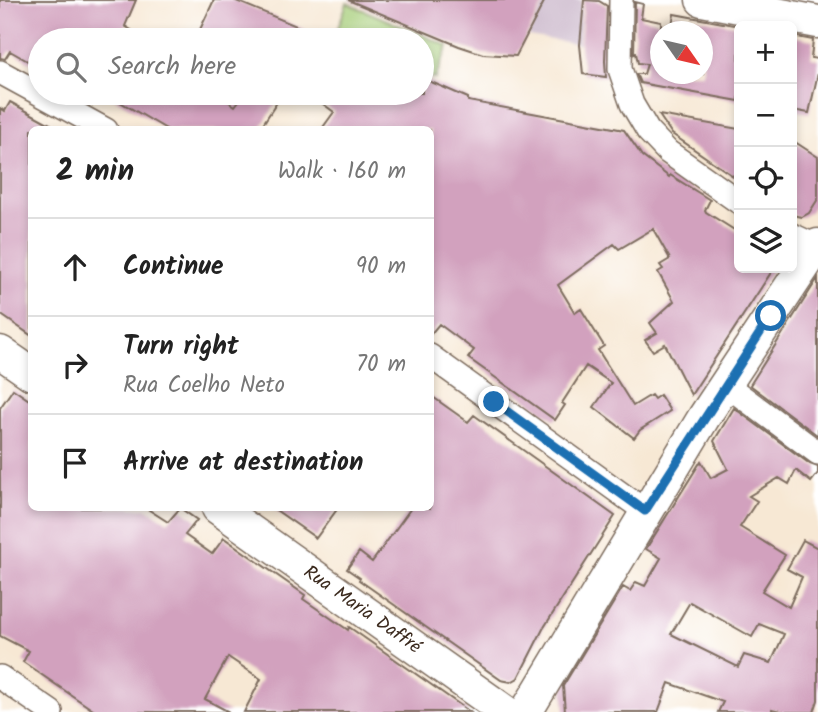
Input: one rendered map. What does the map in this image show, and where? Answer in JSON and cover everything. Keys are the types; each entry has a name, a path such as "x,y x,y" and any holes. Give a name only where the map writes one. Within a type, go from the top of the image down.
{"main road":[{"path":"702,0 818,22"},
{"path":"526,712 645,511 811,244"},
{"path":"0,352 28,371"},
{"name":"Rua Maria Daffré","path":"222,511 506,712"}],"street":[{"path":"621,0 620,69 632,104 648,131 668,152 734,198"},
{"path":"0,72 28,87"},
{"path":"60,105 99,126"},
{"path":"434,359 645,511"},
{"path":"725,384 818,453"},
{"path":"0,677 51,712"}],"shaded area":[{"path":"546,0 582,0 579,44 528,36"}],"green space":[{"path":"347,3 406,28 338,28"},
{"path":"434,40 448,46 434,79"}],"building":[{"path":"0,0 136,0 125,26 128,28 28,28 28,61 10,51 5,59 0,58"},
{"path":"214,0 234,0 301,28 201,28"},
{"path":"348,0 545,0 516,56 483,54 434,36 434,28 416,28"},
{"path":"584,0 599,1 607,6 606,77 583,74 580,45"},
{"path":"635,2 643,4 641,18 656,21 650,21 650,84 713,84 713,21 734,25 734,100 640,83 636,74 644,74 647,64 638,63 636,53 634,54"},
{"path":"674,14 712,21 673,21"},
{"path":"797,37 813,40 811,58 818,59 818,73 809,113 797,111"},
{"path":"434,83 468,98 468,101 624,130 642,156 669,177 670,175 710,200 706,212 734,230 734,273 771,273 691,395 665,344 653,351 645,340 657,333 650,323 674,301 658,272 663,269 660,265 670,259 653,229 619,249 614,244 558,285 575,313 581,309 604,346 598,350 633,406 651,395 654,399 660,395 670,411 640,430 634,438 594,407 611,383 586,366 562,403 565,405 555,420 468,358 474,350 439,324 434,330 434,126 324,126 334,112 324,105 434,105"},
{"path":"10,102 54,126 28,126 28,333 0,314 0,108 5,111"},
{"path":"125,105 275,105 262,126 161,126"},
{"path":"659,115 734,128 734,177 672,134"},
{"path":"797,143 818,157 818,199 809,213 802,217 797,216"},
{"path":"818,278 818,434 817,435 750,385"},
{"path":"13,389 28,399 28,511 151,511 168,522 177,511 184,511 197,520 185,535 212,554 224,538 305,595 303,599 348,630 349,627 470,712 244,712 261,679 228,657 205,699 229,712 96,712 23,662 29,651 0,636 0,408"},
{"path":"434,398 468,422 474,415 615,516 543,629 518,678 511,682 501,680 347,569 359,552 372,562 409,511 434,511"},
{"path":"734,408 810,464 818,467 818,473 811,482 796,470 789,484 779,478 749,496 757,501 740,527 785,555 762,591 789,607 802,577 787,569 803,540 818,548 818,700 814,712 784,712 772,709 772,712 718,712 723,702 669,683 658,712 565,712 563,686 623,587 630,591 636,582 645,586 661,558 646,549 701,461 711,478 728,469 714,441","holes":["690,602 752,637 759,624 784,634 771,663 744,655 738,667 671,634"]},
{"path":"277,511 336,511 316,538"}],"route":[{"path":"494,402 645,511 771,316"}]}
